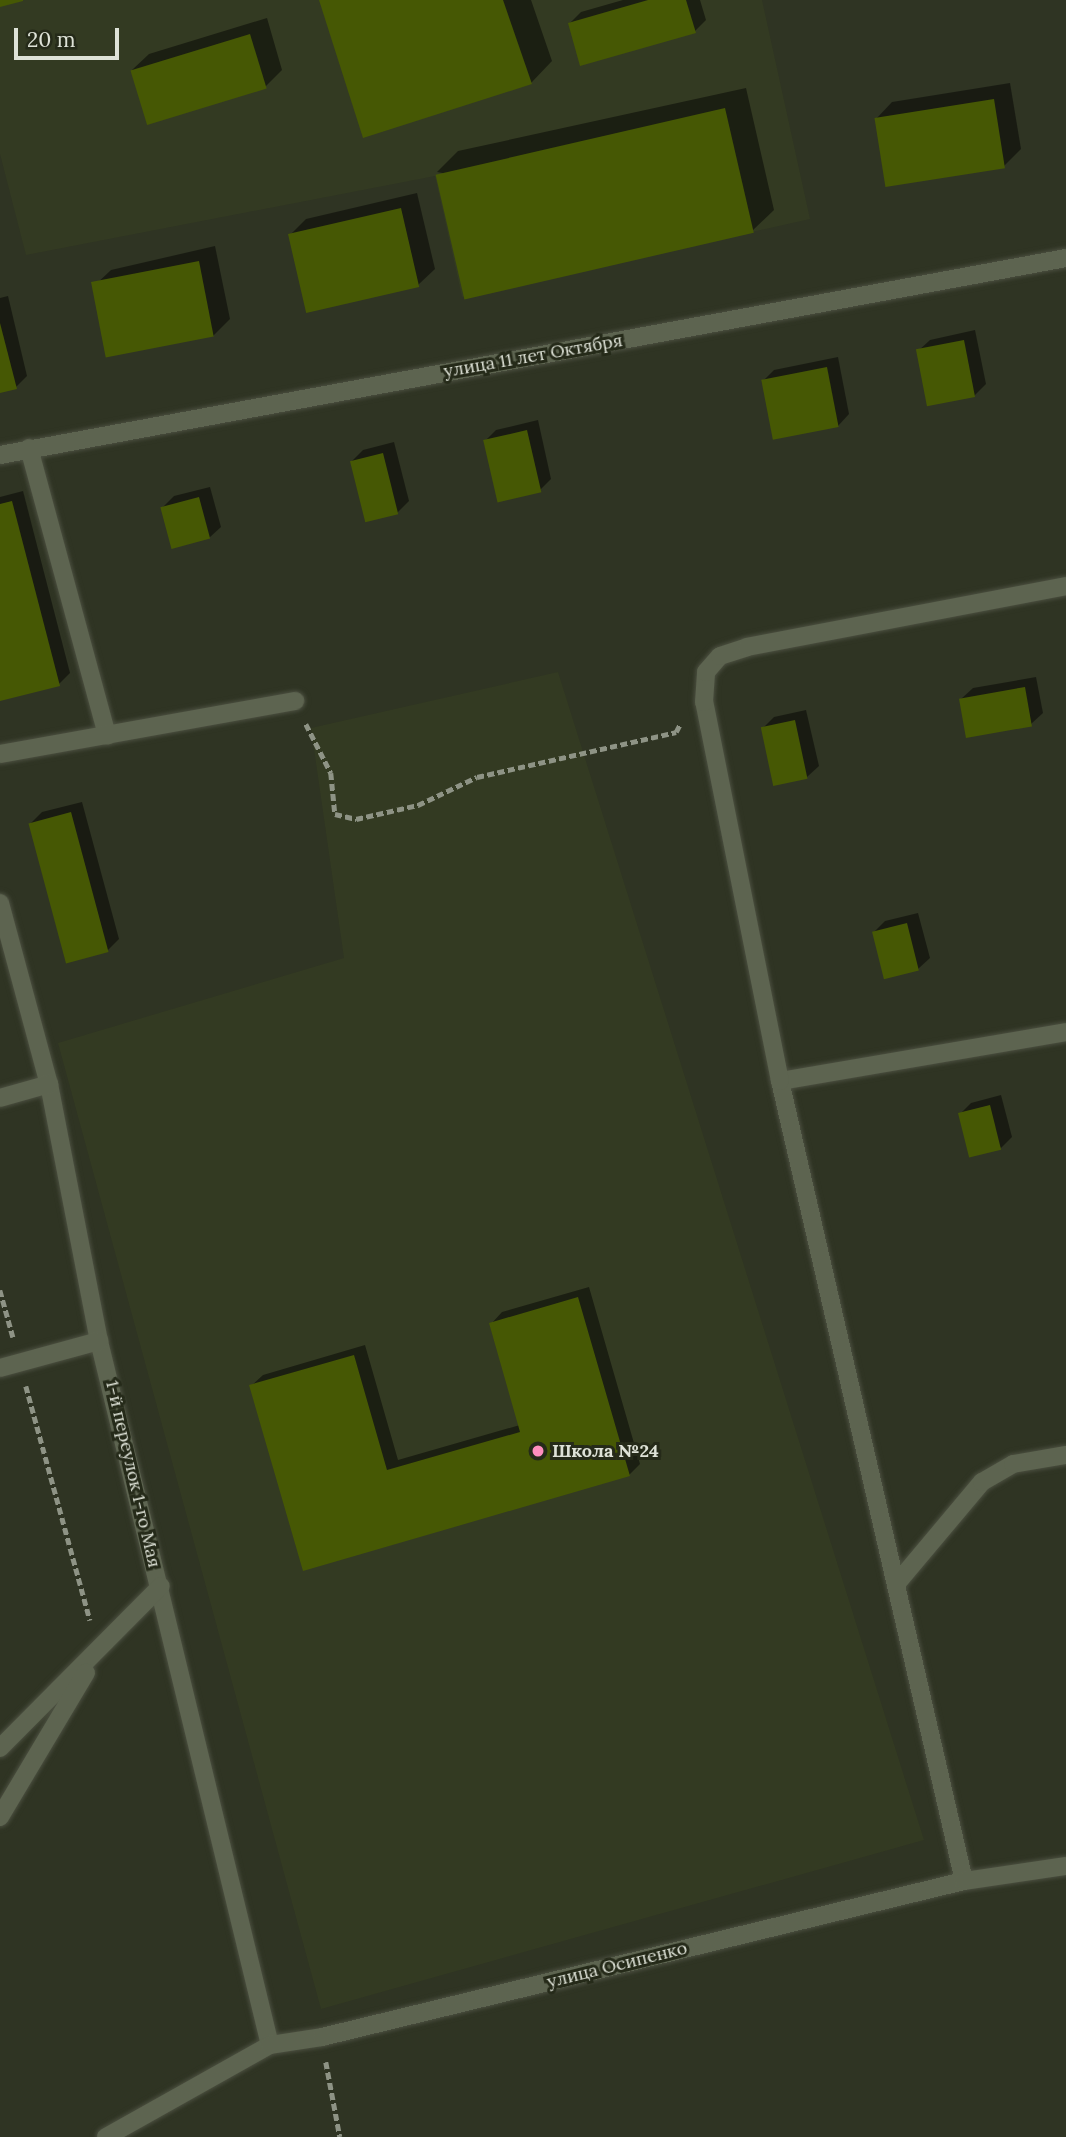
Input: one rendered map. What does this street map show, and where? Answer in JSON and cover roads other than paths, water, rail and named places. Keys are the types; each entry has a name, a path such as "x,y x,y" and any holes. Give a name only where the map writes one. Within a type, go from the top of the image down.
{"street":[{"name":"улица 11 лет Октября","path":"0,455 1066,258"},
{"path":"29,448 107,736"},
{"path":"964,1881 898,1581 780,1081 704,702 706,672 720,656 747,647 1066,586"},
{"path":"0,754 295,701"},
{"name":"1-й переулок 1-го Мая","path":"0,903 49,1084 99,1341 161,1586 270,2045"},
{"path":"780,1081 1066,1032"},
{"path":"0,1098 49,1084"},
{"path":"0,1368 99,1341"},
{"path":"898,1581 982,1482 1013,1464 1066,1455"},
{"path":"0,1748 99,1652 161,1586"},
{"path":"0,1817 99,1652"},
{"name":"улица Осипенко","path":"106,2137 270,2045 322,2036 964,1881 1066,1866"}],"place":[{"name":"Школа №24","path":"538,1451"}]}
